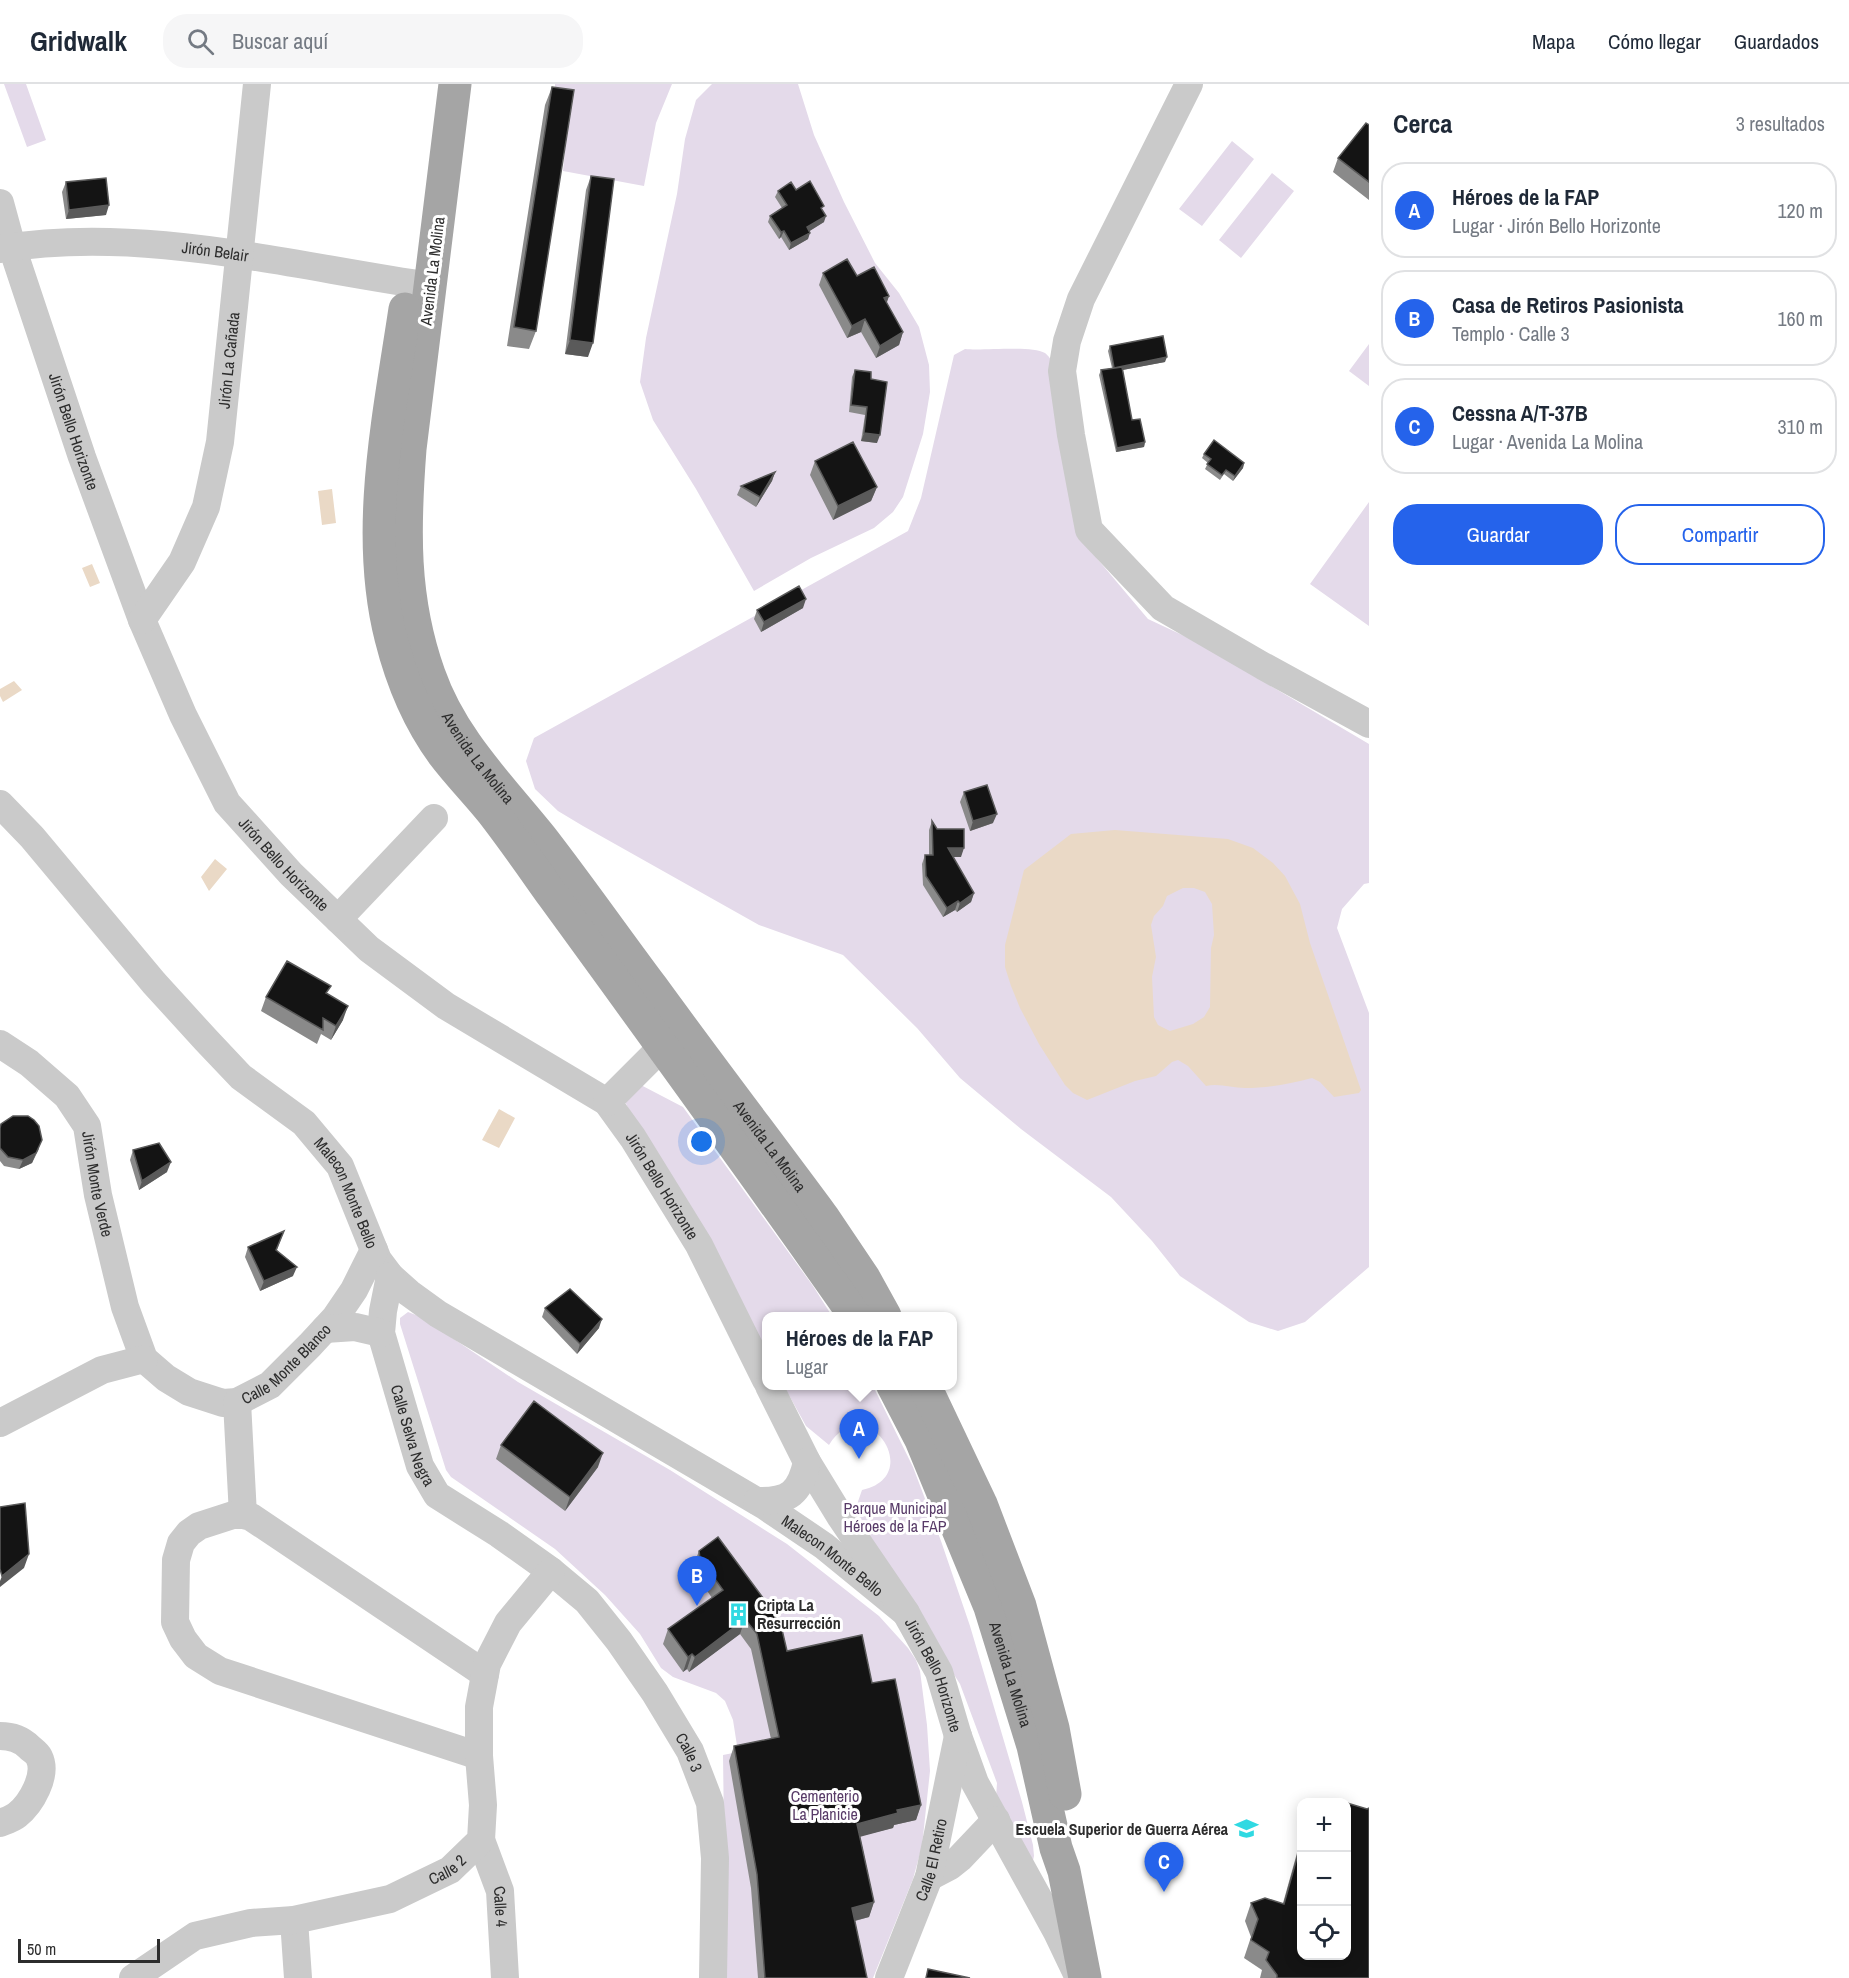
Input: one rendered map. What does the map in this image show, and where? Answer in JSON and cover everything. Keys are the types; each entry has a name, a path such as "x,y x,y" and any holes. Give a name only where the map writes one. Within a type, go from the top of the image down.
{"main road":[{"name":"Avenida La Molina","path":"419,284 433,84"},
{"name":"Avenida La Molina","path":"455,84 419,284 389,419 381,496 380,579 385,612 402,674 429,734 443,754 674,1040 823,1217 864,1278 882,1312"},
{"name":"Avenida La Molina","path":"674,1040 756,1174 852,1312"},
{"name":"Avenida La Molina","path":"895,1390 921,1440 990,1607 1033,1746 1056,1848 1064,1871 1085,1978"},
{"name":"Avenida La Molina","path":"927,1390 981,1504 1020,1606 1053,1728 1077,1865 1104,1978"}],"street":[{"name":"Jirón La Cañada","path":"142,620 182,562 206,507 220,442 257,84"},
{"path":"1189,84 1081,299 1066,341 1062,371 1071,435 1089,530 1163,608 1369,724"},
{"name":"Jirón Bello Horizonte","path":"0,203 6,248 142,620 183,715 227,802 291,874 369,949 446,1006 607,1102 633,1138 699,1245 762,1372"},
{"name":"Jirón Belair","path":"6,248 81,241 145,242 419,284"},
{"name":"Malecon Monte Bello","path":"0,804 32,837 154,983 206,1040 241,1077 304,1123 340,1166 378,1260 390,1276 409,1293 438,1314 757,1501 824,1546 906,1613"},
{"path":"338,919 434,818"},
{"path":"607,1102 674,1040"},
{"name":"Jirón Monte Verde","path":"0,1044 29,1063 67,1096 87,1126 98,1196 122,1296 144,1359"},
{"name":"Calle Monte Blanco","path":"144,1359 165,1378 189,1392 224,1403 237,1402 270,1385 325,1329 354,1290 374,1250"},
{"name":"Calle Selva Negra","path":"390,1276 381,1333 420,1466 437,1495 499,1534 550,1571"},
{"path":"325,1329 355,1328 381,1333"},
{"path":"3,1414 102,1370 144,1359"},
{"name":"Jirón Bello Horizonte","path":"771,1390 807,1462 840,1516 906,1613 939,1672 975,1783 1057,1932 1079,1978"},
{"path":"237,1402 243,1515"},
{"name":"Malecon Monte Bello","path":"757,1501 775,1502 792,1494 803,1480 807,1462"},
{"path":"479,1756 220,1671 196,1656 183,1639 175,1622 176,1560 181,1543 199,1526 233,1515 243,1515 265,1525 485,1674"},
{"name":"Calle 2","path":"133,1978 195,1936 251,1923 294,1920 390,1899 450,1869 481,1840 483,1805 479,1756 479,1707 487,1664 508,1623 550,1571"},
{"name":"Calle 3","path":"550,1571 587,1600 619,1641 655,1693 690,1751 710,1803 715,1858 713,1978"},
{"path":"0,1736 11,1736 25,1742 38,1756 41,1767 39,1780 29,1802 16,1816 0,1823"},
{"name":"Calle El Retiro","path":"889,1978 929,1877 958,1736"},
{"path":"929,1877 960,1858 996,1820"},
{"name":"Calle 4","path":"481,1840 500,1891 505,1978"},
{"path":"294,1920 298,1978"}],"green space":[{"path":"4,84 26,84 46,140 27,147"},
{"path":"555,84 672,84 656,123 644,186 563,171 569,105 555,92"},
{"path":"712,84 798,84 814,135 844,202 875,263 899,293 919,327 929,365 930,392 923,434 903,497 893,512 874,528 811,558 754,591 696,489 653,420 640,382 646,338 677,194 685,139 696,100"},
{"path":"1232,141 1254,159 1202,226 1179,209"},
{"path":"1272,173 1294,191 1241,258 1219,240"},
{"path":"1369,344 1369,386 1349,371"},
{"path":"965,349 1029,349 1046,354 1054,364 1089,549 1148,619 1195,641 1369,744 1369,883 1364,884 1342,909 1337,928 1369,1013 1369,1267 1305,1322 1278,1331 1249,1322 1180,1276 1152,1241 1111,1197 1021,1129 960,1078 917,1028 843,955 759,925 558,811 535,789 526,761 534,738 908,531 921,498 954,355"},
{"path":"1369,502 1369,626 1310,584"},
{"path":"637,1083 683,1107 829,1312 762,1312 762,1345 623,1097"},
{"name":"Cementerio La Planicie","path":"408,1312 421,1317 518,1382 670,1470 787,1544 879,1616 908,1648 920,1671 930,1771 922,1846 913,1879 873,1978 726,1978 723,1755 738,1752 733,1720 725,1701 716,1693 673,1677 661,1668 640,1634 605,1595 555,1549 451,1477 446,1470 400,1324 400,1318"},
{"name":"Parque Municipal Héroes de la FAP","path":"786,1390 875,1390 913,1467 970,1626 1022,1802 1033,1845 1032,1865 996,1798 997,1783 960,1684 853,1516 862,1490 881,1482 889,1469 890,1454 883,1440 872,1430 858,1426 843,1430 829,1445 806,1426"}],"shaded area":[{"path":"332,489 336,523 322,525 318,491"},
{"path":"92,564 100,583 90,587 82,568"},
{"path":"14,681 22,690 3,702 0,689"},
{"path":"1115,830 1228,839 1253,848 1273,863 1285,876 1300,904 1310,943 1361,1090 1359,1093 1334,1097 1320,1082 1312,1078 1262,1087 1206,1086 1188,1066 1178,1060 1172,1062 1156,1076 1135,1081 1087,1100 1073,1093 1065,1085 1039,1044 1020,1008 1005,967 1005,945 1024,870 1071,834","holes":["1183,888 1194,888 1205,892 1212,904 1214,935 1211,948 1210,1007 1204,1017 1193,1024 1170,1031 1158,1025 1154,1017 1152,977 1156,957 1151,925 1167,896"]},
{"path":"215,859 227,869 209,891 201,877"},
{"path":"499,1109 515,1118 499,1148 482,1140"}],"building":[{"path":"552,87 574,90 536,331 514,327"},
{"path":"1366,123 1369,125 1369,182 1338,158"},
{"path":"591,176 614,179 593,343 570,340"},
{"path":"106,178 109,205 69,210 66,182"},
{"path":"810,181 824,206 821,208 826,216 807,227 810,233 791,243 784,231 781,232 770,216 787,205 778,191 791,182 796,190"},
{"path":"847,259 857,276 874,267 889,296 884,298 903,332 880,346 865,319 852,326 823,273"},
{"path":"1163,336 1167,357 1114,368 1110,346"},
{"path":"1122,367 1132,420 1140,419 1145,442 1117,448 1101,370"},
{"path":"855,370 871,372 871,379 887,382 880,435 864,433 867,407 851,405"},
{"path":"1214,440 1244,463 1235,476 1226,470 1222,475 1207,464 1211,459 1204,454"},
{"path":"853,442 877,487 838,506 815,461"},
{"path":"775,472 760,497 741,486"},
{"path":"799,586 806,599 764,622 757,610"},
{"path":"987,785 997,814 973,821 964,792"},
{"path":"932,821 937,829 964,829 964,848 948,848 974,893 960,903 958,901 947,908 926,876 925,855 933,855"},
{"path":"287,961 331,986 326,993 348,1006 336,1026 323,1018 323,1030 266,997"},
{"path":"13,1116 28,1116 39,1126 42,1140 36,1153 23,1160 8,1157 0,1148 1,1124"},
{"path":"159,1143 171,1162 142,1181 133,1150"},
{"path":"284,1231 276,1250 297,1267 264,1281 248,1247"},
{"path":"570,1289 602,1319 580,1344 545,1308"},
{"path":"534,1401 603,1453 570,1497 501,1445"},
{"path":"25,1503 29,1554 2,1576 0,1507"},
{"path":"718,1537 780,1621 787,1651 862,1635 872,1683 895,1679 921,1805 897,1810 898,1813 857,1824 874,1902 852,1908 867,1978 765,1978 757,1874 734,1746 779,1737 757,1634 745,1619 695,1657 692,1654 688,1657 668,1629 723,1590 700,1558 699,1551"},
{"path":"1351,1804 1369,1808 1369,1978 1277,1978 1266,1960 1269,1952 1251,1940 1258,1919 1251,1903 1265,1898 1284,1904 1297,1858 1297,1960 1351,1960"},
{"path":"928,1969 970,1978 926,1978"}],"place":[{"name":"Héroes de la FAP","path":"859,1459"},
{"name":"Casa de Retiros Pasionista","path":"697,1606"},
{"name":"Cripta La Resurrección","path":"739,1614"},
{"name":"Escuela Superior de Guerra Aérea","path":"1246,1829"},
{"name":"Cessna A/T-37B","path":"1164,1892"}]}
